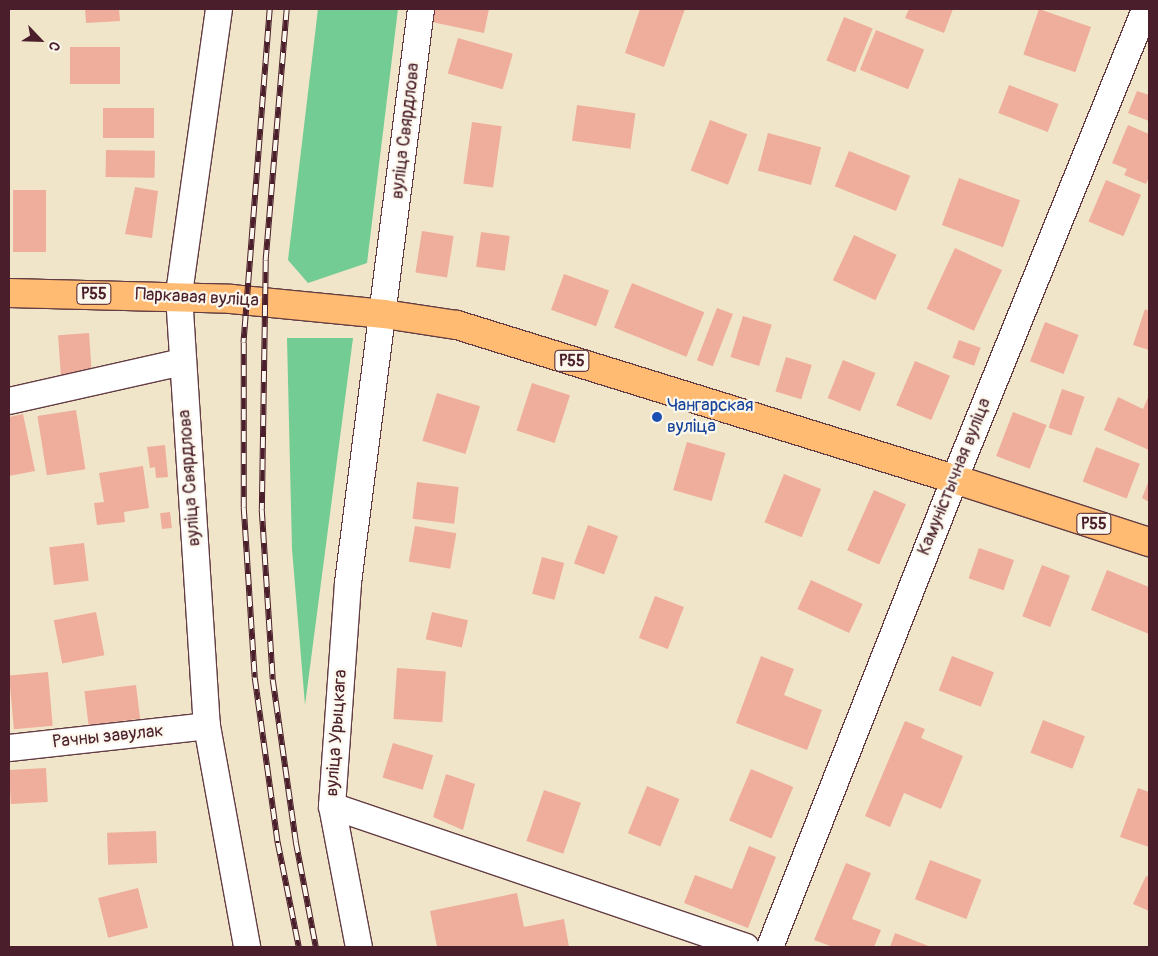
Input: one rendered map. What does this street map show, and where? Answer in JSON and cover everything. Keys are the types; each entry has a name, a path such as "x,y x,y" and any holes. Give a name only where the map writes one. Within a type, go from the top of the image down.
{"main road":[{"name":"Паркавая вуліца","path":"9,293 179,295 384,314"},
{"name":"Р55","path":"384,314 458,325 954,478 1149,542"}],"street":[{"name":"вуліца Свярдлова","path":"219,9 179,295 207,726 247,947"},
{"name":"вуліца Свярдлова","path":"384,314 421,9"},
{"name":"Камуністычная вуліца","path":"770,947 954,478 1145,9"},
{"name":"вуліца Урыцкага","path":"384,314 348,583 332,806 746,947"},
{"path":"9,401 182,362"},
{"name":"Рачны завулак","path":"9,748 207,726"},
{"path":"332,806 359,947"}],"green space":[{"path":"318,9 398,9 367,263 308,283 288,260"},
{"path":"287,338 353,338 305,705 292,549"}],"building":[{"path":"85,9 119,9 120,21 86,23"},
{"path":"435,9 489,9 484,33 432,22"},
{"path":"640,9 685,9 664,67 625,53"},
{"path":"909,9 953,9 944,33 905,18"},
{"path":"1039,9 1091,27 1075,72 1023,54"},
{"path":"844,17 873,29 855,72 826,61"},
{"path":"876,30 924,49 908,89 860,70"},
{"path":"458,38 513,54 503,89 448,74"},
{"path":"70,47 120,47 120,84 70,84"},
{"path":"1009,85 1058,104 1048,132 998,113"},
{"path":"1137,91 1149,95 1149,121 1128,113"},
{"path":"577,105 635,113 630,149 572,141"},
{"path":"103,108 154,108 154,138 103,138"},
{"path":"710,120 747,134 728,185 691,170"},
{"path":"472,122 502,126 493,188 463,183"},
{"path":"1128,125 1149,134 1149,177 1146,184 1124,175 1127,169 1112,163"},
{"path":"768,133 821,147 811,185 758,171"},
{"path":"106,150 155,151 155,178 106,177"},
{"path":"849,151 910,176 896,211 835,186"},
{"path":"959,178 1020,200 1003,247 942,225"},
{"path":"1106,180 1141,195 1123,236 1088,221"},
{"path":"135,187 158,191 152,238 125,234"},
{"path":"13,190 46,190 46,252 13,252"},
{"path":"422,231 454,236 447,277 415,272"},
{"path":"481,232 510,236 505,271 476,267"},
{"path":"854,235 897,255 875,300 833,280"},
{"path":"955,248 1002,270 974,331 927,309"},
{"path":"564,274 609,290 596,326 551,310"},
{"path":"632,283 704,312 686,357 614,328"},
{"path":"717,308 733,314 713,366 697,360"},
{"path":"1145,309 1149,311 1149,350 1133,345"},
{"path":"743,316 772,325 759,366 730,357"},
{"path":"1045,322 1079,335 1064,374 1030,361"},
{"path":"89,333 92,374 61,376 58,335"},
{"path":"959,340 981,348 974,366 953,358"},
{"path":"786,357 812,365 801,399 775,391"},
{"path":"843,360 875,373 860,411 828,398"},
{"path":"915,361 950,376 931,420 896,405"},
{"path":"532,383 570,395 555,443 517,431"},
{"path":"1062,389 1085,397 1071,436 1049,428"},
{"path":"437,393 480,406 465,454 422,441"},
{"path":"1149,395 1149,450 1104,430 1118,397 1143,409"},
{"path":"76,410 85,469 47,475 37,416"},
{"path":"1013,412 1047,425 1030,469 996,456"},
{"path":"23,414 35,471 9,476 9,417"},
{"path":"687,442 725,453 712,501 673,490"},
{"path":"165,445 168,477 156,478 155,467 150,468 147,447"},
{"path":"1096,447 1140,464 1127,498 1083,482"},
{"path":"143,466 149,508 124,512 125,522 97,525 94,503 104,502 99,473"},
{"path":"784,474 821,489 802,537 765,522"},
{"path":"1149,480 1149,502 1142,498"},
{"path":"417,482 459,487 454,524 412,519"},
{"path":"874,490 906,504 879,565 847,550"},
{"path":"170,512 172,528 162,529 160,513"},
{"path":"588,525 618,536 604,574 574,564"},
{"path":"415,526 456,533 450,569 409,561"},
{"path":"84,543 89,581 54,585 49,547"},
{"path":"979,548 1014,560 1004,590 969,578"},
{"path":"542,557 564,563 554,600 532,594"},
{"path":"1042,565 1070,576 1050,627 1022,616"},
{"path":"1107,570 1149,587 1149,634 1091,610"},
{"path":"811,580 863,604 849,633 797,609"},
{"path":"655,596 684,607 668,649 639,638"},
{"path":"96,612 104,655 62,663 54,620"},
{"path":"432,612 468,620 462,648 426,639"},
{"path":"761,656 794,669 784,695 822,710 807,750 736,723"},
{"path":"952,656 994,672 981,707 939,691"},
{"path":"397,668 446,671 442,722 393,719"},
{"path":"48,672 53,726 14,729 9,675"},
{"path":"136,685 140,719 89,725 84,691"},
{"path":"1043,720 1085,736 1072,769 1030,753"},
{"path":"905,721 925,729 921,738 963,756 941,809 904,793 890,827 865,816"},
{"path":"393,743 433,755 423,790 382,777"},
{"path":"46,768 48,802 11,804 9,770"},
{"path":"751,769 793,787 771,839 729,821"},
{"path":"446,774 475,784 463,830 433,817"},
{"path":"647,786 679,799 660,846 628,833"},
{"path":"1138,788 1149,792 1149,847 1120,837"},
{"path":"544,790 581,803 563,854 526,841"},
{"path":"156,831 157,863 108,865 107,833"},
{"path":"749,846 776,857 748,928 684,903 695,875 732,889"},
{"path":"930,860 981,880 966,919 915,899"},
{"path":"846,863 871,873 852,919 881,930 874,947 833,947 814,940"},
{"path":"1146,876 1149,877 1149,911 1133,904"},
{"path":"138,888 148,928 108,938 98,898"},
{"path":"517,893 524,927 564,919 569,947 437,947 430,911"},
{"path":"895,933 931,947 890,947"}],"railway":[{"path":"270,9 244,343 244,508 255,678 278,843 299,947"},
{"path":"287,9 266,261 262,510 273,680 296,842 316,947"}],"place":[{"name":"Чангарская вуліца","path":"657,417"}]}
